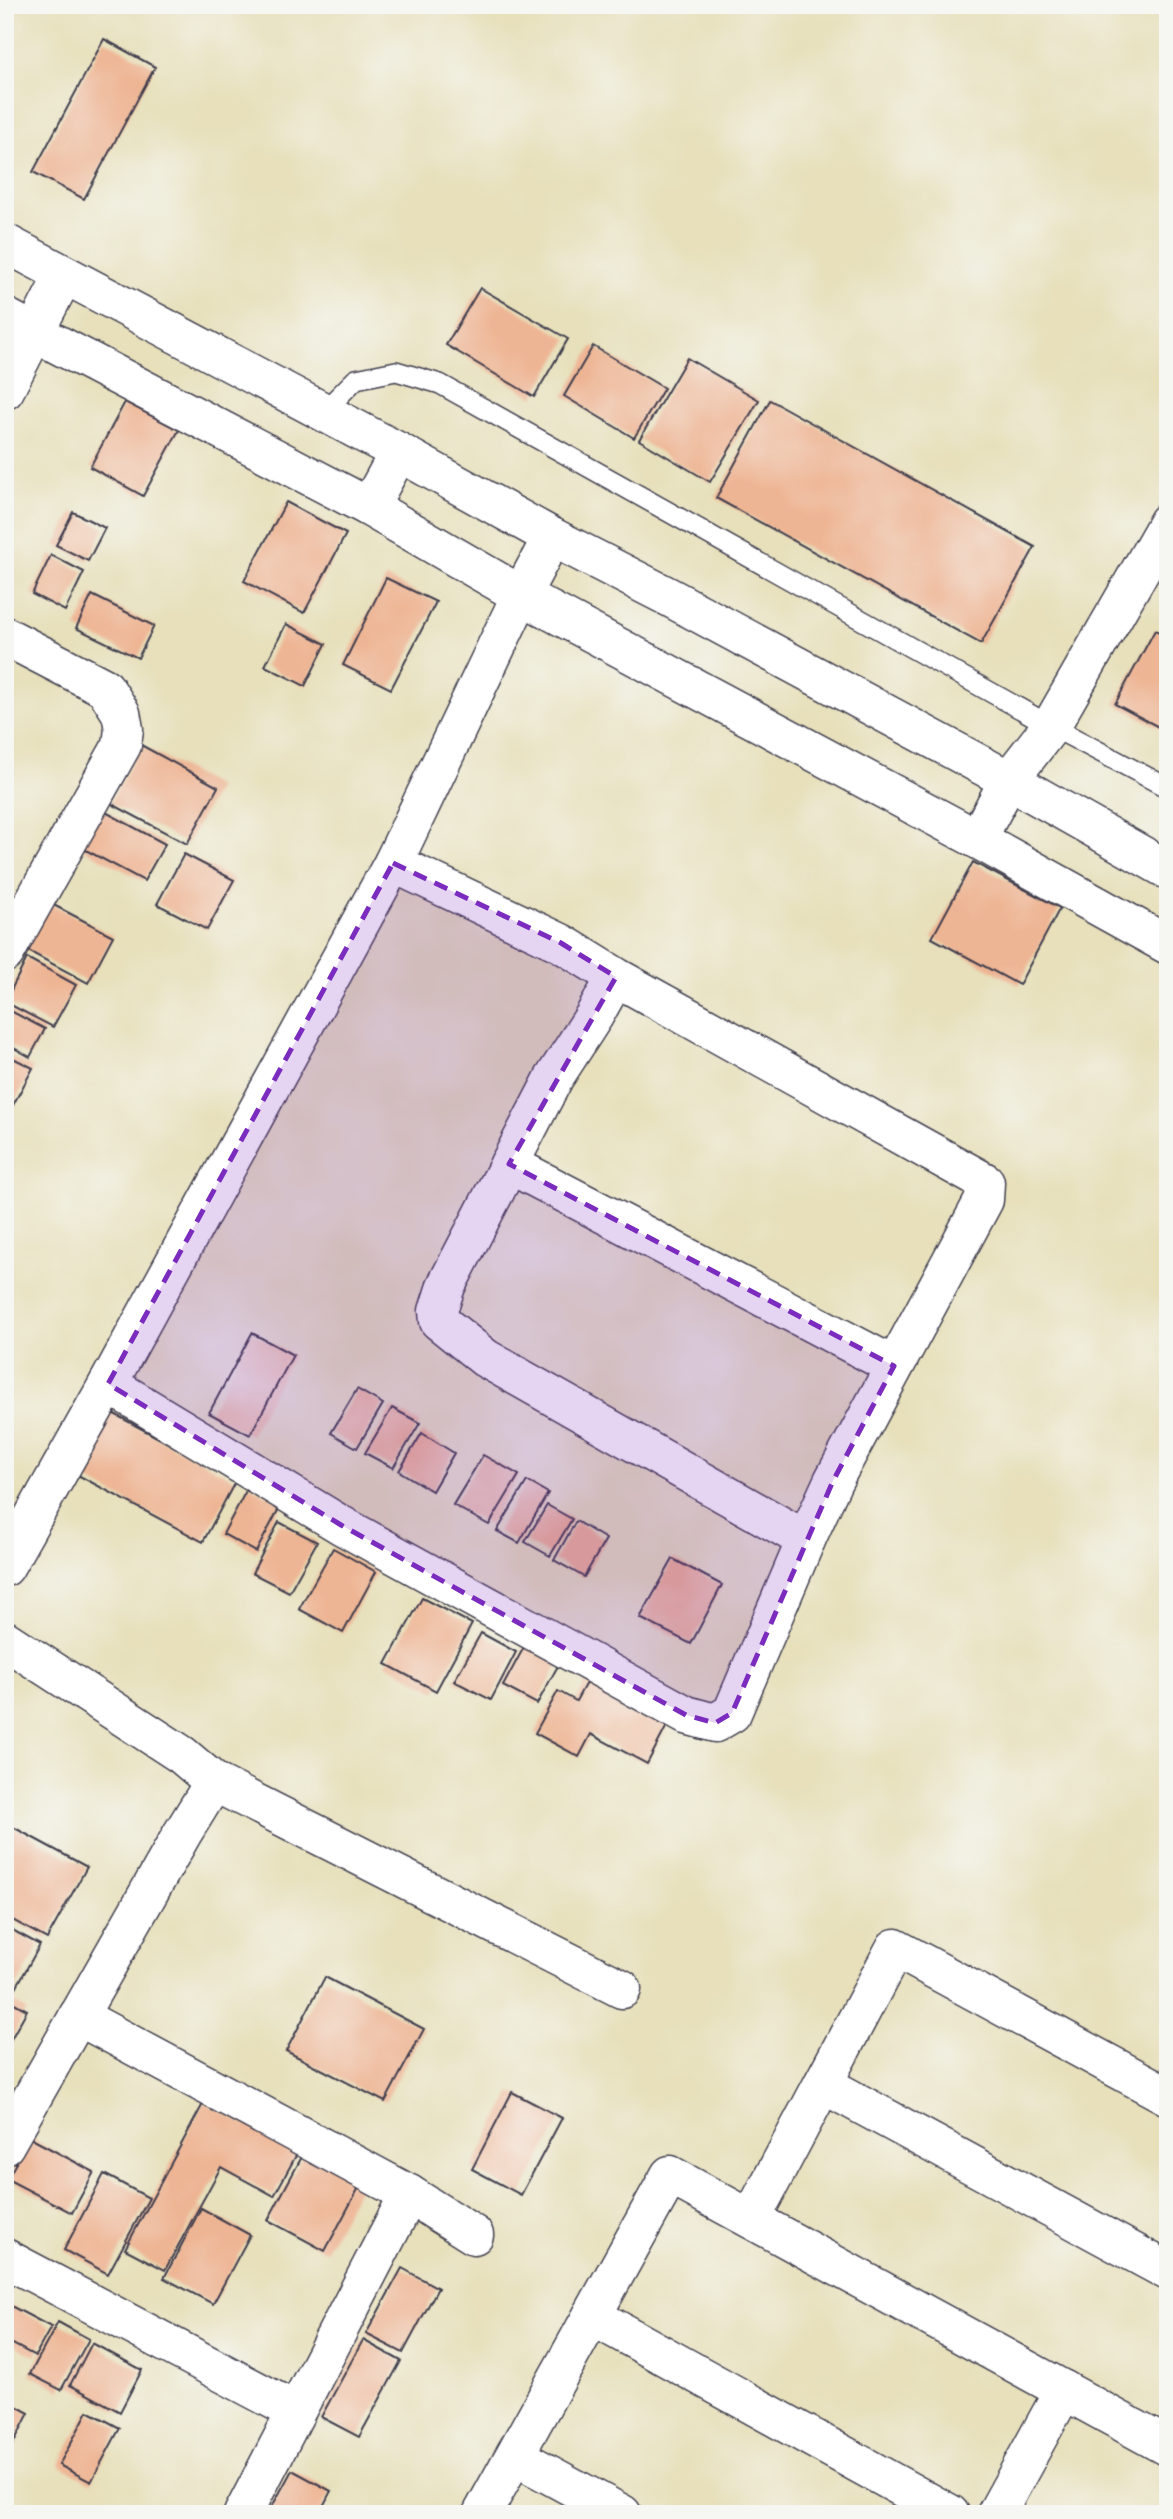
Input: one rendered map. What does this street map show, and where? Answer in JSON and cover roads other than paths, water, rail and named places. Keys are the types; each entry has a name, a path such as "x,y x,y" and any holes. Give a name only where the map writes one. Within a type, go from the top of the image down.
{"street":[{"path":"5,243 1009,780 1168,870"},
{"path":"5,390 20,324 64,275"},
{"path":"20,324 369,507 521,596 976,839 1168,945"},
{"path":"369,507 399,452"},
{"path":"976,839 1009,780 1051,726 1168,522"},
{"path":"5,1567 394,863 521,596 552,537"},
{"path":"5,636 105,688 121,713 124,729 122,745 5,953"},
{"path":"108,1384 341,1525 686,1715 715,1723 732,1713 833,1481 984,1200 985,1182 561,943 394,863"},
{"path":"616,976 554,1078 446,1286 438,1311 439,1321 485,1358 807,1539"},
{"path":"509,1164 894,1366"},
{"path":"5,1640 182,1755 214,1782 622,1989"},
{"path":"5,2145 214,1782"},
{"path":"751,2219 895,1948 1168,2096"},
{"path":"78,2016 409,2194 474,2235"},
{"path":"822,2084 1168,2271"},
{"path":"482,2514 670,2175 1168,2447"},
{"path":"243,2514 409,2194"},
{"path":"5,2258 295,2411"},
{"path":"592,2316 950,2514"},
{"path":"996,2514 1063,2390"},
{"path":"515,2455 622,2514"}],"lane":[{"path":"323,412 356,379 396,372 440,384 1051,726 1168,788"}]}
